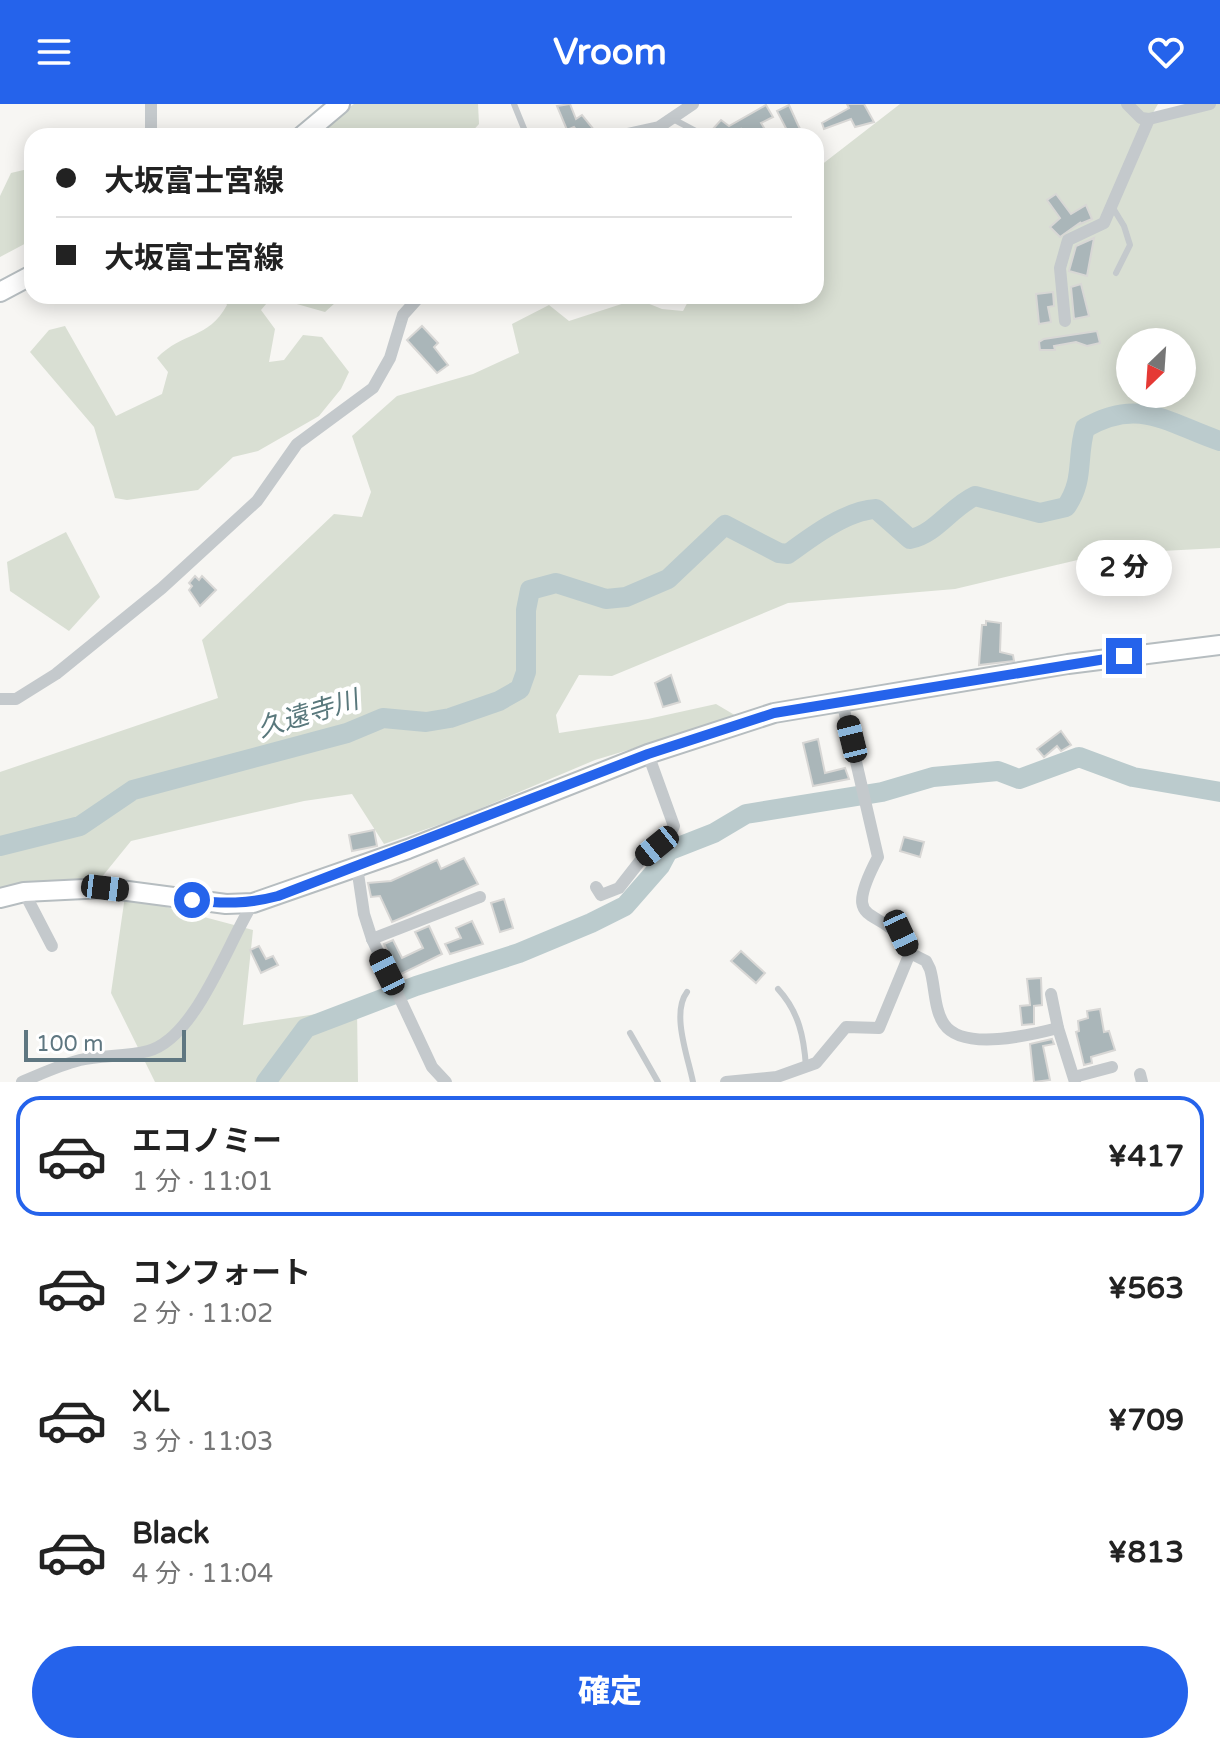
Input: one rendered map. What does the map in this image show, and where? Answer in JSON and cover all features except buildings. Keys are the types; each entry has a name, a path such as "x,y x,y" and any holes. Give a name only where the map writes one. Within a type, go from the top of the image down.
{"main road":[{"path":"312,128 340,104"},
{"path":"0,292 24,279"},
{"path":"0,898 24,892 105,888 226,904 253,903 357,867 648,754 774,713 1068,664 1220,645"}],"street":[{"path":"151,104 151,128"},
{"path":"654,128 693,104"},
{"path":"1127,104 1141,118 1149,119 1210,104"},
{"path":"1065,321 1060,268 1068,240 1096,223 1104,223 1149,119"},
{"path":"0,699 16,699 56,674 162,588 257,501 297,444 373,388 390,358 403,315 413,304"},
{"path":"842,701 878,857 861,888 863,906 885,926 901,933 910,953 926,961 944,1024 957,1034 983,1040 1023,1037 1058,1028"},
{"path":"596,887 601,895 619,888 644,856 670,835 674,826 648,754"},
{"path":"357,867 364,914 372,939 432,1067 446,1082"},
{"path":"24,892 52,946"},
{"path":"372,939 480,897"},
{"path":"22,1082 80,1060 150,1051 174,1039 212,980 230,940 253,903"},
{"path":"732,1081 777,1077 816,1063 846,1027 879,1028 910,953"},
{"path":"1051,994 1074,1079 1112,1067"}],"lane":[{"path":"514,104 524,128"},
{"path":"672,118 690,128"},
{"path":"1112,206 1124,226 1130,245 1116,273"},
{"path":"778,989 788,1000 804,1035 806,1067"},
{"path":"687,992 681,1000 680,1013 693,1082"},
{"path":"630,1033 658,1082"}],"shaded area":[{"path":"354,104 478,104 479,124 475,128 322,128"},
{"path":"900,104 1158,104 1150,118 1195,104 1220,104 1220,548 1103,554 955,589 788,603 612,676 579,675 556,715 559,733 716,704 738,717 595,760 458,818 384,844 352,794 304,801 131,841 101,878 0,890 0,772 218,698 202,640 334,514 362,517 371,492 352,436 397,396 473,374 519,353 512,324 549,305 569,321 622,304 650,304 683,311 687,304 824,304 824,163"},
{"path":"24,170 24,244 0,257 0,196 11,173"},
{"path":"266,304 261,310 275,329 269,362 284,360 303,335 322,337 349,372 341,389 319,416 258,451 233,457 198,490 127,500 115,498 94,427 30,352 49,330 65,326 116,416 162,394 168,372 157,358 176,343 212,324 227,305"},
{"path":"297,304 334,304 325,312"},
{"path":"66,532 100,597 69,631 10,591 7,562"},
{"path":"125,896 253,930 243,1025 357,1008 358,1082 155,1082 111,993"}],"waterway":[{"name":"久遠寺川","path":"0,846 80,826 133,790 347,733 383,718 426,722 450,718 499,701 520,689 526,672 526,610 530,590 556,583 606,599 626,597 668,579 725,525 779,553 788,554 841,519 876,509 910,539 928,532 975,496 1040,513 1066,507 1076,487 1085,428 1104,419 1122,414 1154,416 1220,441"},
{"path":"266,1082 306,1028 416,986 519,953 591,923 625,906 660,866 668,851 714,833 746,814 882,792 933,777 998,771 1019,779 1079,757 1133,777 1220,792"}],"route":[{"path":"192,900 253,903 278,896 408,849 648,754 774,713 1124,656"}]}
